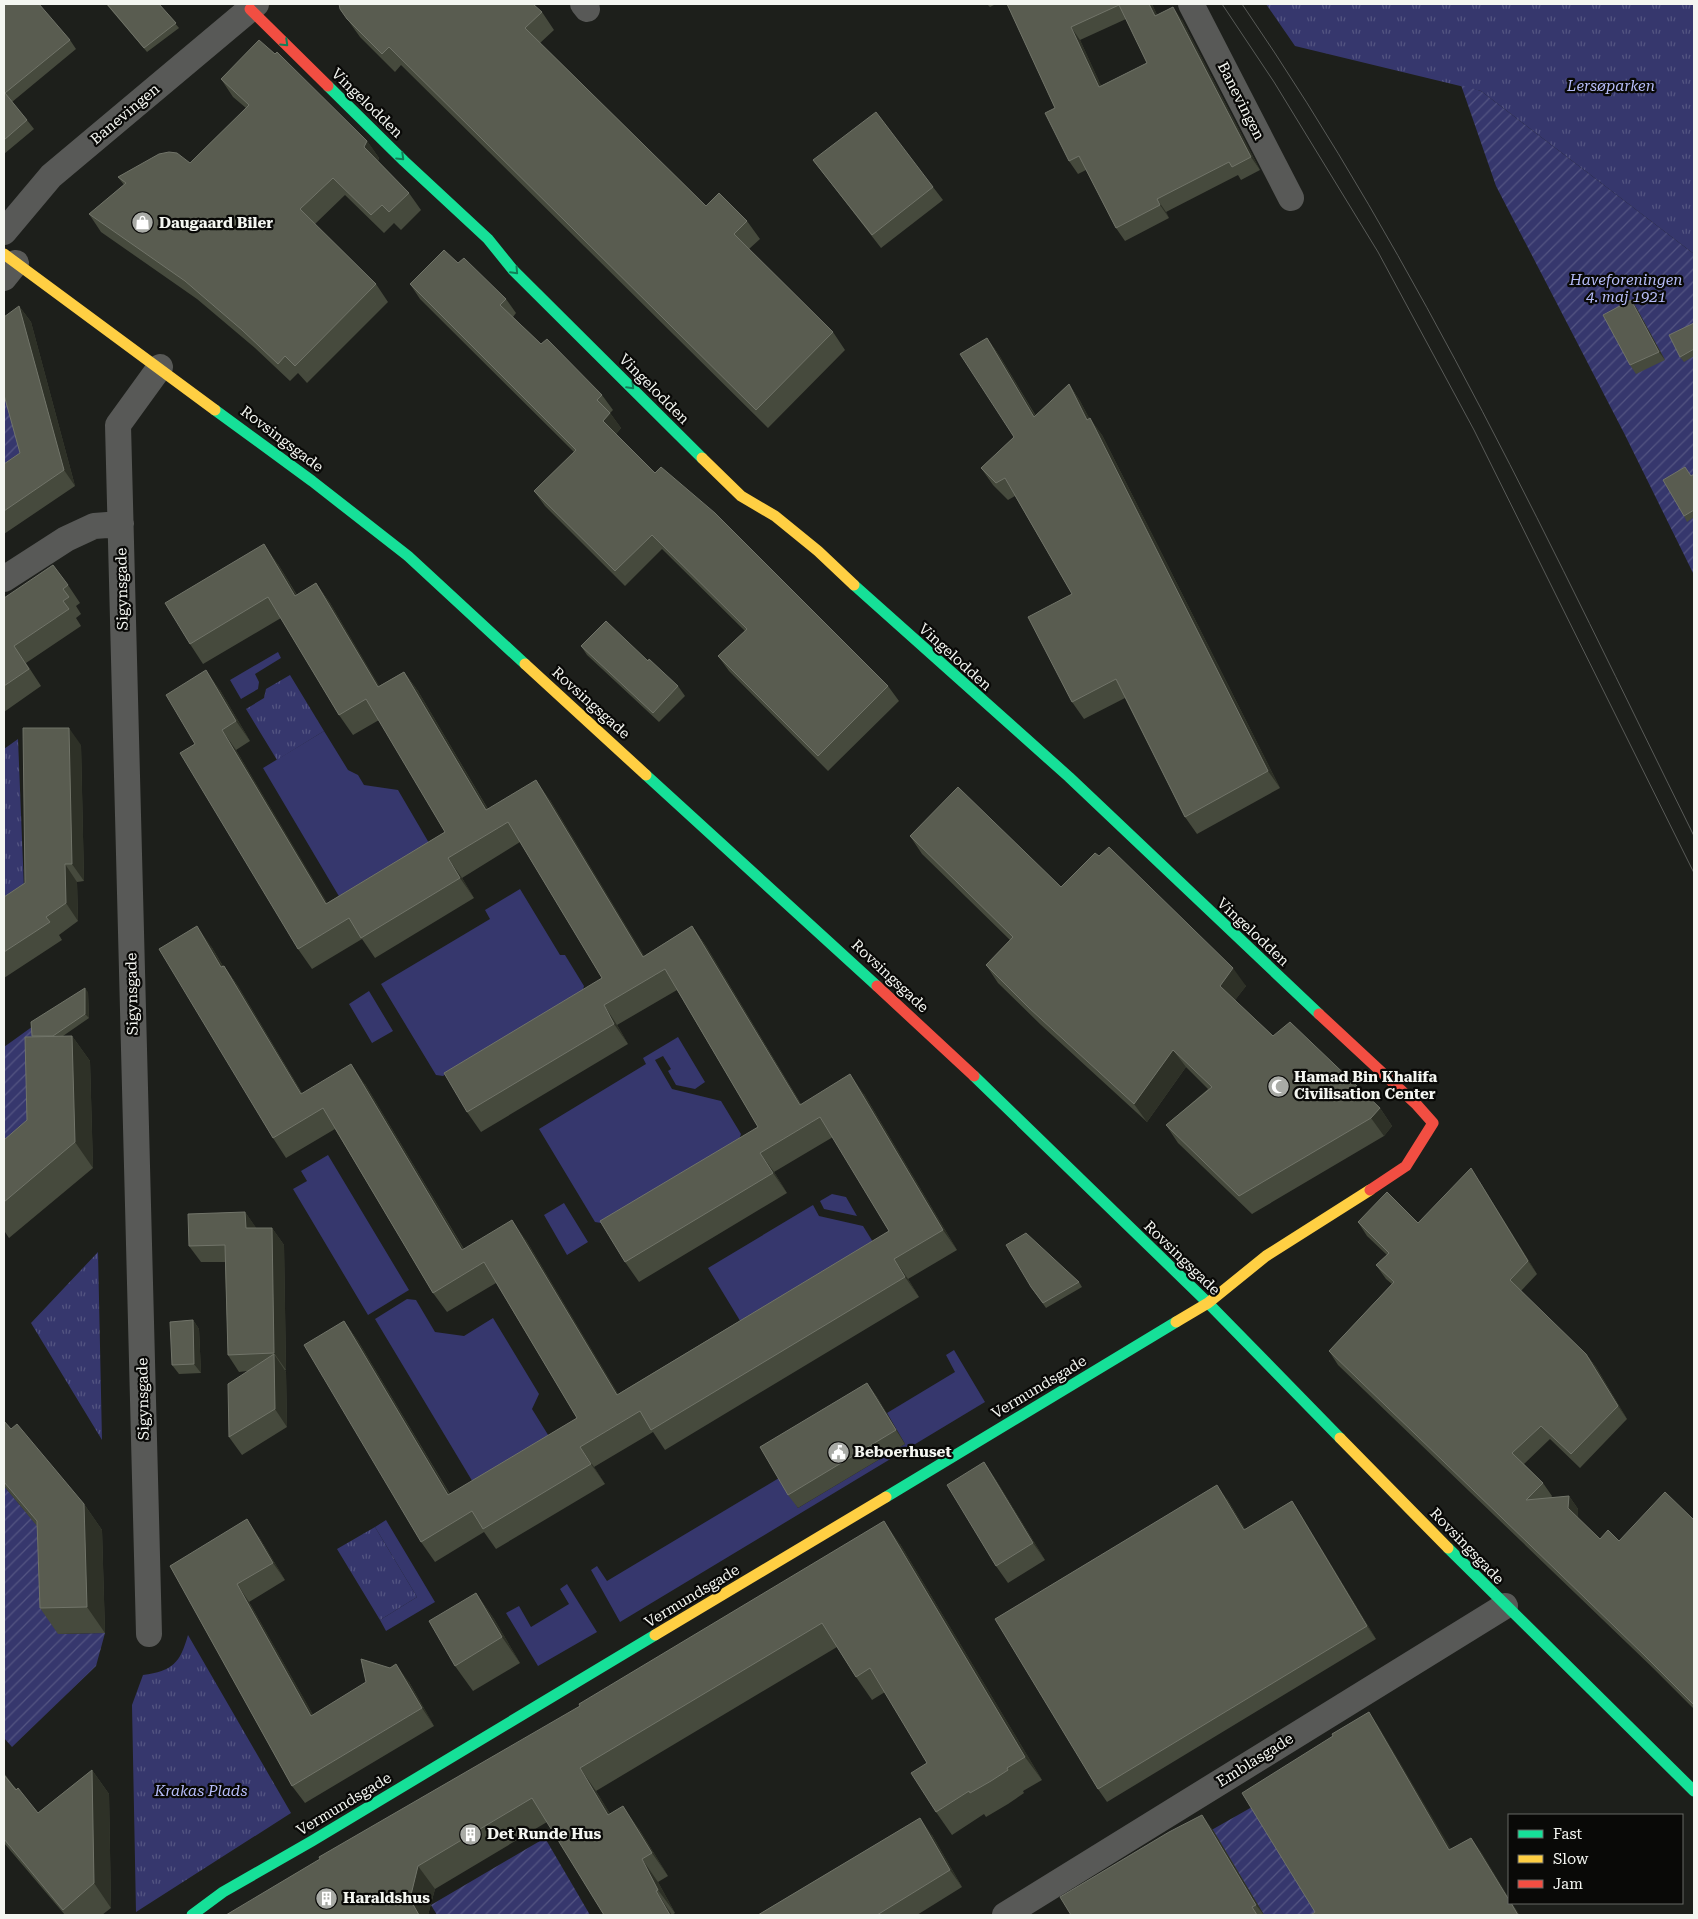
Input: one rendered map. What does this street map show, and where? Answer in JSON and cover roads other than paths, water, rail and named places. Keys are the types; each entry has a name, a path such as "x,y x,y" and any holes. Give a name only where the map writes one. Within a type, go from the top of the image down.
{"street":[{"name":"Banevingen","path":"1191,4 1291,198"},
{"name":"Banevingen","path":"4,232 50,176 253,6"},
{"name":"Vingelodden","path":"253,6 404,161 488,239 513,270 741,496 775,516 818,551 876,606 1069,777 1433,1123 1406,1166 1330,1217 1266,1256 1208,1304"},
{"name":"Rovsingsgade","path":"8,265 160,367 312,480 408,556 904,1009 1208,1304 1505,1606 1694,1790"},
{"name":"Sigynsgade","path":"149,1634 118,425 160,367"},
{"path":"4,579 80,532 94,526 120,524"},
{"name":"Vermundsgade","path":"192,1915 223,1892 312,1842 1208,1304"},
{"name":"Emblasgade","path":"1005,1915 1505,1606"}],"tram line":[{"path":"1222,4 1274,82 1378,252 1474,430 1694,873"},
{"path":"1242,4 1307,103 1427,307 1537,517 1694,836"}],"place":[{"name":"Daugaard Biler","path":"143,223"},
{"name":"Hamad Bin Khalifa Civilisation Center","path":"1278,1086"},
{"name":"Beboerhuset","path":"838,1452"},
{"name":"Det Runde Hus","path":"471,1834"},
{"name":"Haraldshus","path":"327,1898"}],"park label":[{"name":"Lersøparken","path":"1611,86"},
{"name":"Haveforeningen 4. maj 1921","path":"1626,288"},
{"name":"Krakas Plads","path":"201,1791"}]}
